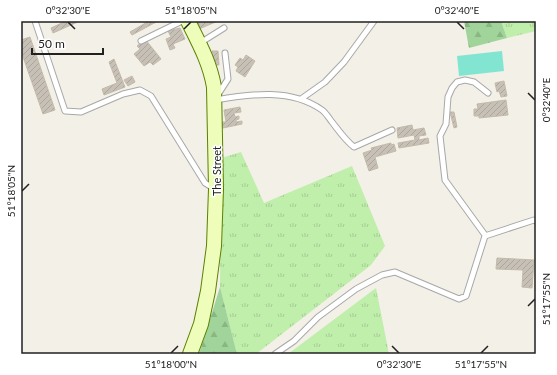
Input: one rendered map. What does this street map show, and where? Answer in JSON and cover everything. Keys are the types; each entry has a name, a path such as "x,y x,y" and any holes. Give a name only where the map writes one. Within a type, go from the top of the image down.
{"street":[{"name":"The Street","path":"188,21 206,58 211,74 215,100 216,189 215,227 211,272 200,324 190,354"}],"lane":[{"path":"36,21 65,111 81,112 123,94 140,90 151,96 205,183 216,189"},
{"path":"141,41 182,21"},
{"path":"301,99 325,82 344,62 372,22"},
{"path":"199,43 224,28"},
{"path":"215,100 228,79 225,53"},
{"path":"485,235 445,180 440,136 446,124 448,97 452,88 457,82 465,80 474,82 488,93"},
{"path":"215,100 245,95 275,94 301,99 323,110 345,140 354,147 392,130"},
{"path":"485,235 534,220 536,221"},
{"path":"275,354 294,341 318,316 356,289 382,275 396,272 459,299 466,296 485,235"}],"green space":[{"path":"464,21 501,21 507,38 469,48"},
{"path":"501,21 536,21 536,31 507,38"},
{"path":"241,152 264,203 352,166 385,246 371,265 256,354 237,354 220,287 221,158"},
{"path":"220,287 237,354 199,354"},
{"path":"376,288 389,354 288,354"}],"shaded area":[{"path":"502,51 504,71 459,76 457,56"}],"building":[{"path":"66,21 80,21 53,33 51,28"},
{"path":"149,21 158,21 132,35 130,32"},
{"path":"191,21 218,21 199,29"},
{"path":"180,28 185,39 173,44 175,48 170,50 166,39 171,37 168,31"},
{"path":"30,37 55,110 43,114 21,51 21,40"},
{"path":"145,39 161,59 153,65 150,62 144,66 134,54 140,49 137,46"},
{"path":"212,51 218,51 219,65 213,65"},
{"path":"246,55 255,61 245,77 236,71 238,67 235,65 240,58 243,60"},
{"path":"114,59 125,87 104,95 102,89 117,83 109,62"},
{"path":"132,76 135,82 128,86 124,80"},
{"path":"504,81 507,96 501,97 499,91 497,92 495,83"},
{"path":"506,100 508,115 479,118 479,116 474,116 474,109 478,109 477,104"},
{"path":"240,107 241,112 234,113 235,117 239,116 239,119 236,120 236,122 242,121 242,124 223,128 222,122 226,122 224,110"},
{"path":"450,112 454,112 457,127 454,128"},
{"path":"412,125 413,130 424,128 426,135 419,136 419,140 428,138 429,143 399,148 398,143 415,140 414,135 398,138 397,128"},
{"path":"391,143 391,145 394,144 396,151 375,157 378,168 369,171 363,153 372,150 371,148"},
{"path":"497,258 534,260 532,288 522,287 523,270 496,269"}]}
